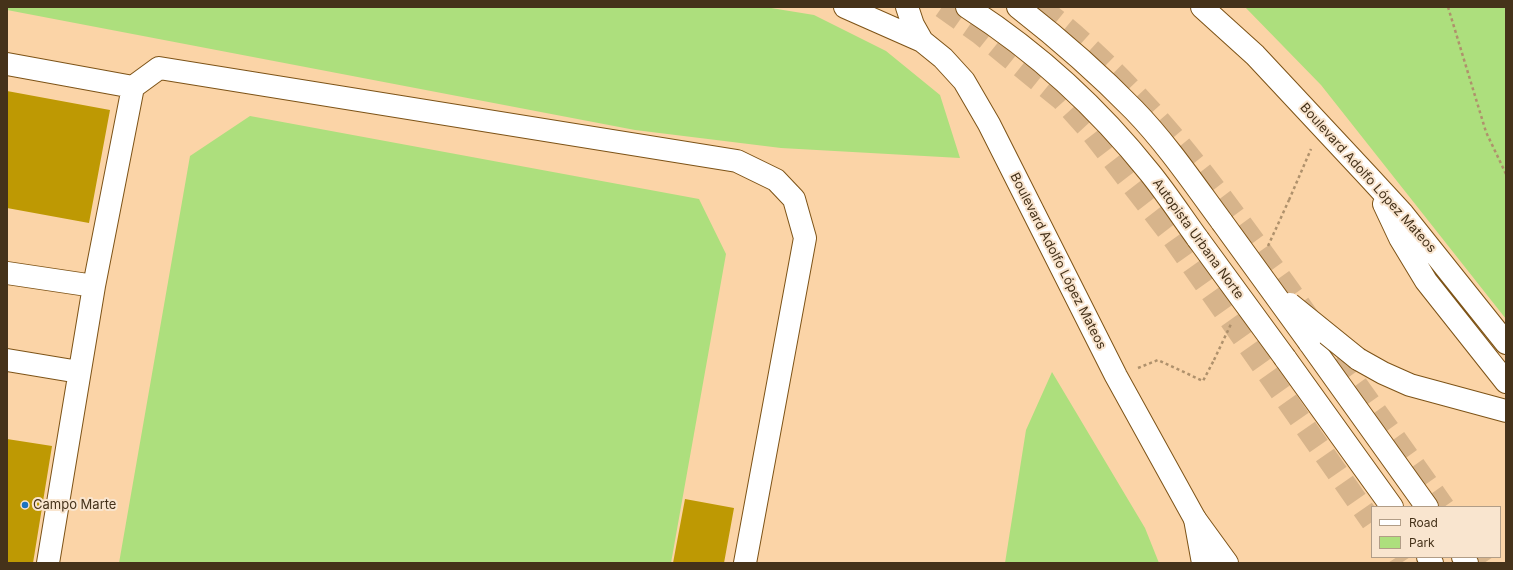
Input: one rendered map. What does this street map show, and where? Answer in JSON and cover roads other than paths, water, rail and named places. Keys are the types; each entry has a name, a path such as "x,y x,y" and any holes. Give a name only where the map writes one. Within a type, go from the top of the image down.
{"main road":[{"name":"Boulevard Adolfo López Mateos","path":"845,7 922,41 943,58 964,81 989,124 1116,376 1195,519 1227,563"},
{"path":"907,7 913,25 922,41"},
{"name":"Autopista Urbana Norte","path":"967,7 1045,63 1076,91 1138,158 1391,506"},
{"path":"1018,7 1072,50 1134,110 1173,155 1426,506"},
{"name":"Boulevard Adolfo López Mateos","path":"1202,7 1255,55 1403,214 1506,343"},
{"path":"7,64 133,87"},
{"path":"48,563 94,286 133,87 159,68 737,161 776,180 794,199 805,238 745,563"},
{"path":"1368,176 1412,260 1426,281 1506,382"},
{"path":"7,273 94,286"},
{"path":"1269,287 1358,359 1383,373 1433,392 1501,409"},
{"path":"7,360 79,372"},
{"path":"1195,519 1203,563"}],"tunnel":[{"path":"942,7 979,33 1062,100 1092,133 1170,234 1371,521"},
{"path":"1040,7 1077,37 1111,69 1176,139 1234,214 1443,506"},
{"path":"1398,558 1401,563"},
{"path":"1481,558 1484,563"}],"place":[{"name":"Campo Marte","path":"25,505"}]}
